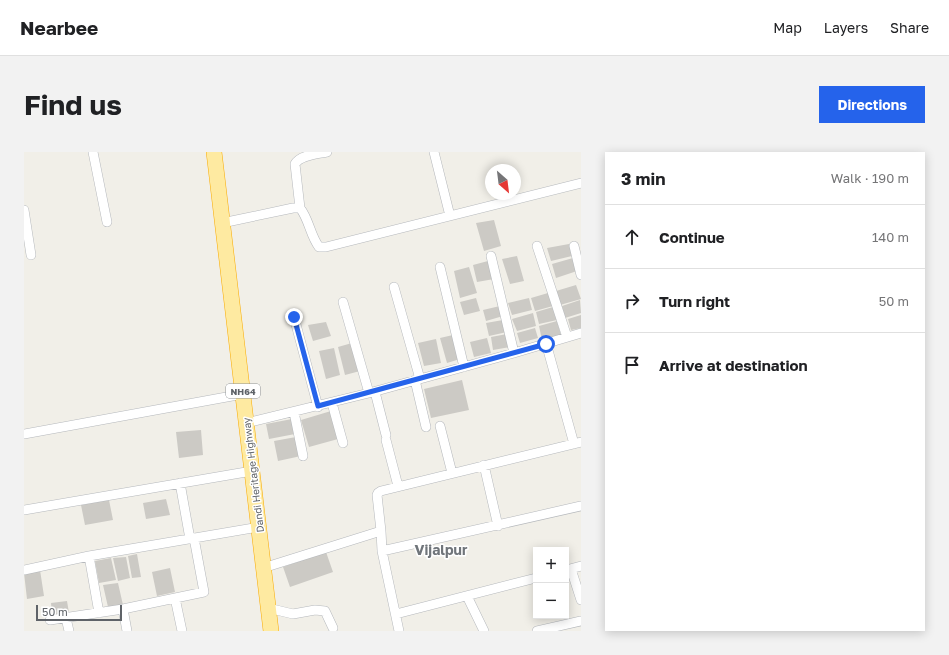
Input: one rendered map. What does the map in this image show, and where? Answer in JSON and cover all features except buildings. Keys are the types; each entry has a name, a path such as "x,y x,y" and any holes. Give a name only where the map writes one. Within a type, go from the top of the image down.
{"highway":[{"name":"Dandi Heritage Highway","path":"214,152 270,631"}],"street":[{"path":"94,152 107,222"},
{"path":"327,152 302,158 297,160 295,164 300,208 304,213 315,241 319,247 581,183"},
{"path":"434,152 450,216"},
{"path":"222,224 293,208 300,208"},
{"path":"24,210 31,255"},
{"path":"537,246 567,337"},
{"path":"574,246 581,275"},
{"path":"491,256 514,353"},
{"path":"440,267 464,367"},
{"path":"394,287 417,380 426,427"},
{"path":"343,302 386,437 398,486"},
{"path":"294,317 318,406"},
{"path":"246,423 332,403 581,333"},
{"path":"399,631 382,551 378,493 381,490 577,443 546,344"},
{"path":"24,434 243,394"},
{"path":"332,403 343,444"},
{"path":"294,412 303,456"},
{"path":"440,426 452,473"},
{"path":"484,465 498,526"},
{"path":"24,510 252,471"},
{"path":"50,620 123,609 204,592 180,483"},
{"path":"382,551 498,526 581,506"},
{"path":"24,570 88,556 259,527"},
{"path":"263,568 381,531"},
{"path":"88,556 99,612"},
{"path":"569,569 581,566"},
{"path":"569,571 581,600"},
{"path":"396,614 533,579"},
{"path":"467,596 484,631"},
{"path":"175,598 182,631"},
{"path":"268,608 293,614 315,610 325,612 333,628"},
{"path":"123,609 127,631"},
{"path":"66,618 68,631"},
{"path":"537,631 581,621"}],"district":[{"name":"Vijalpur","path":"441,549"}],"route":[{"path":"294,317 318,406 546,344"}]}
